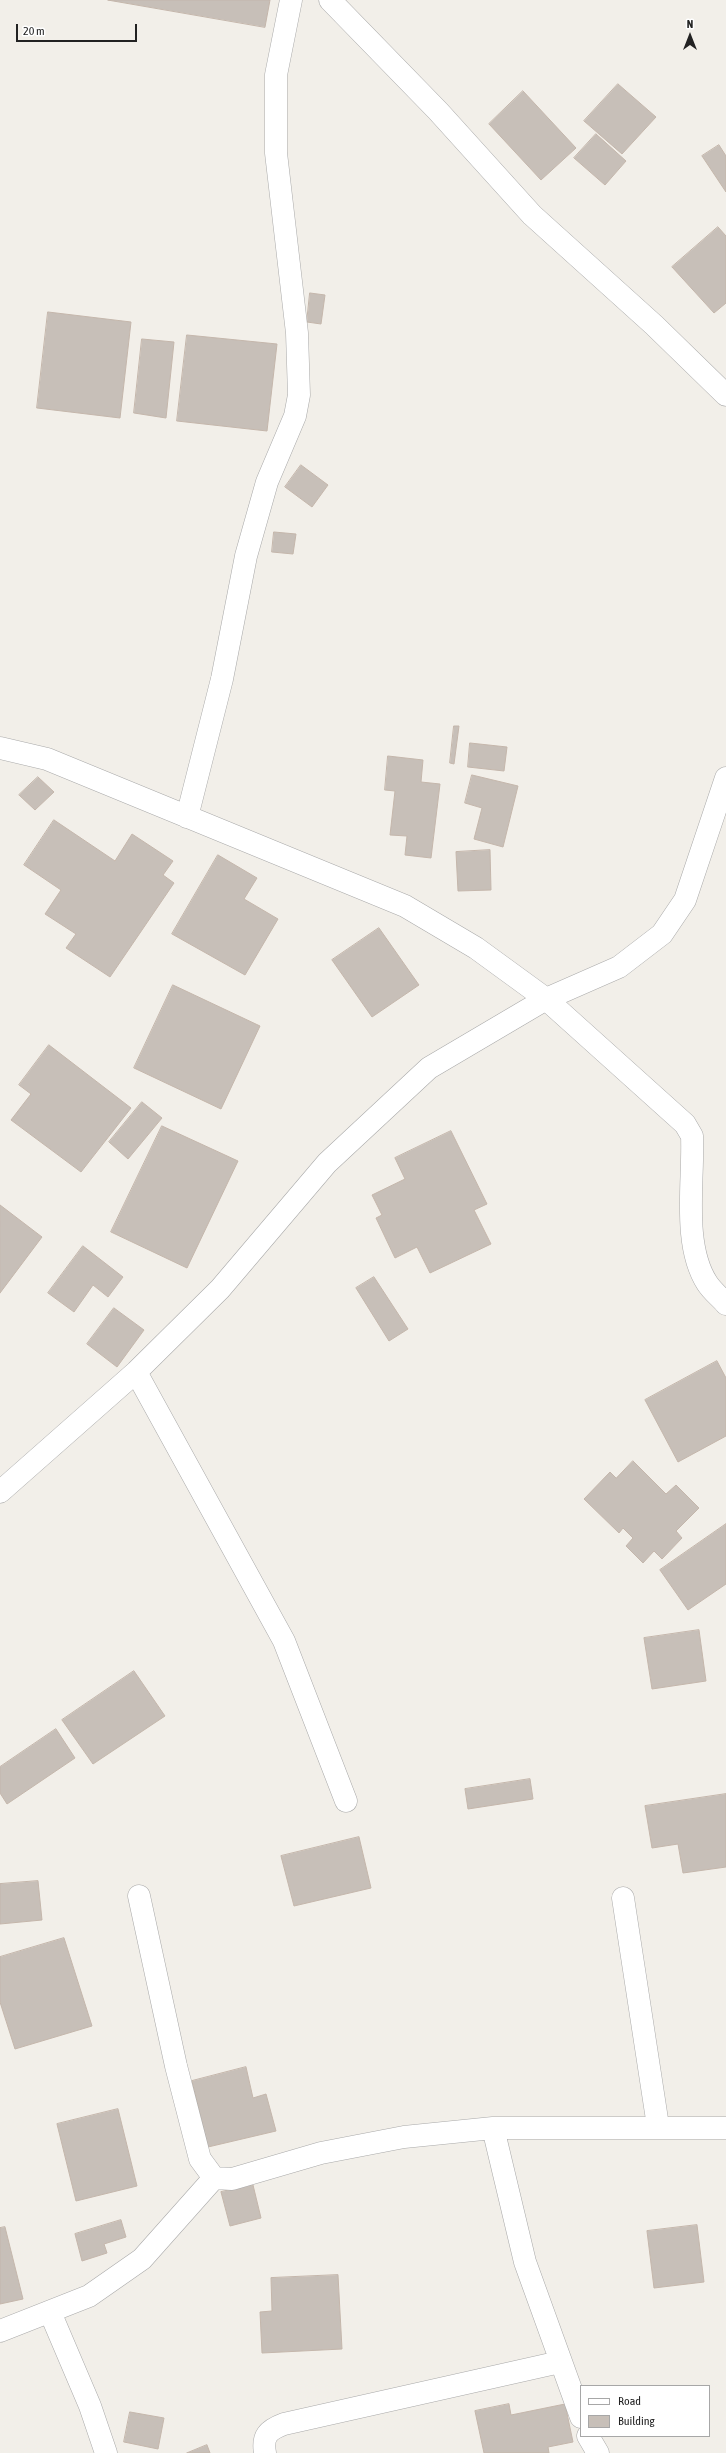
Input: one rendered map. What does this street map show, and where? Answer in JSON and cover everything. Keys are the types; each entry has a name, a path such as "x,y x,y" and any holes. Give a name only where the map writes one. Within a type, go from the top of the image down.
{"street":[{"path":"187,817 222,679 246,556 267,482 295,416 299,395 297,333 276,153 276,75 291,0"},
{"path":"330,0 438,111 532,216 654,325 726,395"},
{"path":"0,748 47,759 405,906 476,948 546,1000 685,1124 692,1136 692,1233 697,1258 707,1283 726,1304"},
{"path":"0,1492 136,1372 220,1289 327,1163 429,1068 546,1000 619,967 662,934 685,900 726,778"},
{"path":"136,1372 284,1641 346,1801"},
{"path":"139,1896 176,2066 200,2159 214,2178 232,2180 321,2153 404,2137 492,2128 658,2126 726,2128"},
{"path":"623,1898 658,2126"},
{"path":"492,2128 525,2262 580,2414"},
{"path":"0,2331 89,2296 142,2259 214,2178"},
{"path":"50,2312 90,2406 106,2453"},
{"path":"265,2453 263,2441 270,2430 284,2424 560,2362"},
{"path":"589,2437 598,2453"}],"building":[{"path":"108,0 270,0 265,27"},
{"path":"618,84 656,117 622,154 584,121"},
{"path":"523,91 576,148 541,180 489,124"},
{"path":"596,134 626,161 605,185 574,158"},
{"path":"719,145 726,156 726,192 702,156"},
{"path":"718,227 726,236 726,303 714,313 672,267"},
{"path":"310,293 325,295 321,324 307,322"},
{"path":"48,312 131,322 120,418 37,408"},
{"path":"187,335 277,344 267,431 177,421"},
{"path":"142,339 174,342 166,418 134,413"},
{"path":"301,465 328,485 312,507 285,487"},
{"path":"274,532 296,534 293,554 272,552"},
{"path":"454,726 459,726 454,764 450,763"},
{"path":"470,743 507,747 504,771 468,767"},
{"path":"388,756 423,760 421,782 440,784 431,858 405,855 407,836 390,835 395,791 385,790"},
{"path":"472,775 518,786 503,847 474,839 482,808 465,803"},
{"path":"38,777 54,792 35,810 19,795"},
{"path":"54,820 115,861 132,834 173,861 163,875 174,883 110,977 66,948 76,934 45,914 61,890 24,865"},
{"path":"490,850 491,890 458,891 456,852"},
{"path":"218,855 257,878 244,899 278,919 245,975 172,934"},
{"path":"379,928 419,985 372,1017 332,960"},
{"path":"173,985 260,1026 221,1109 134,1068"},
{"path":"49,1045 131,1108 81,1172 11,1120 31,1094 19,1085"},
{"path":"142,1102 162,1118 128,1159 109,1142"},
{"path":"162,1126 238,1161 187,1268 111,1232"},
{"path":"451,1131 487,1204 474,1210 491,1244 430,1273 417,1247 395,1258 376,1218 382,1215 372,1195 405,1179 395,1158"},
{"path":"0,1205 42,1237 0,1293"},
{"path":"83,1246 123,1277 108,1297 93,1285 74,1312 48,1293"},
{"path":"374,1277 408,1329 389,1341 356,1288"},
{"path":"114,1308 144,1330 117,1367 87,1344"},
{"path":"717,1361 726,1378 726,1436 678,1462 645,1400"},
{"path":"633,1461 666,1494 676,1485 699,1508 676,1531 682,1538 662,1559 654,1551 643,1563 626,1546 633,1538 623,1528 619,1533 584,1499 610,1472 616,1478"},
{"path":"726,1524 726,1584 688,1610 660,1570"},
{"path":"699,1630 706,1681 652,1689 644,1638"},
{"path":"134,1671 165,1716 93,1764 62,1720"},
{"path":"56,1729 75,1758 7,1804 0,1793 0,1767"},
{"path":"530,1779 533,1799 468,1809 465,1789"},
{"path":"726,1794 726,1867 683,1873 678,1844 652,1848 645,1806"},
{"path":"359,1837 371,1888 294,1906 281,1856"},
{"path":"38,1881 42,1920 0,1924 0,1884"},
{"path":"64,1938 92,2026 15,2049 0,2002 0,1957"},
{"path":"246,2067 253,2098 266,2094 276,2131 208,2147 192,2081"},
{"path":"118,2109 137,2186 76,2201 57,2124"},
{"path":"253,2185 261,2218 230,2226 221,2192"},
{"path":"121,2220 126,2237 104,2244 107,2253 82,2261 75,2234"},
{"path":"697,2225 704,2282 654,2288 647,2231"},
{"path":"5,2227 23,2299 0,2304 0,2228"},
{"path":"338,2275 342,2349 262,2353 260,2312 272,2311 271,2278"},
{"path":"509,2404 511,2415 565,2404 573,2442 548,2447 549,2453 484,2453 475,2411"},
{"path":"130,2412 164,2418 158,2449 124,2442"},
{"path":"207,2445 210,2453 187,2453"}]}
